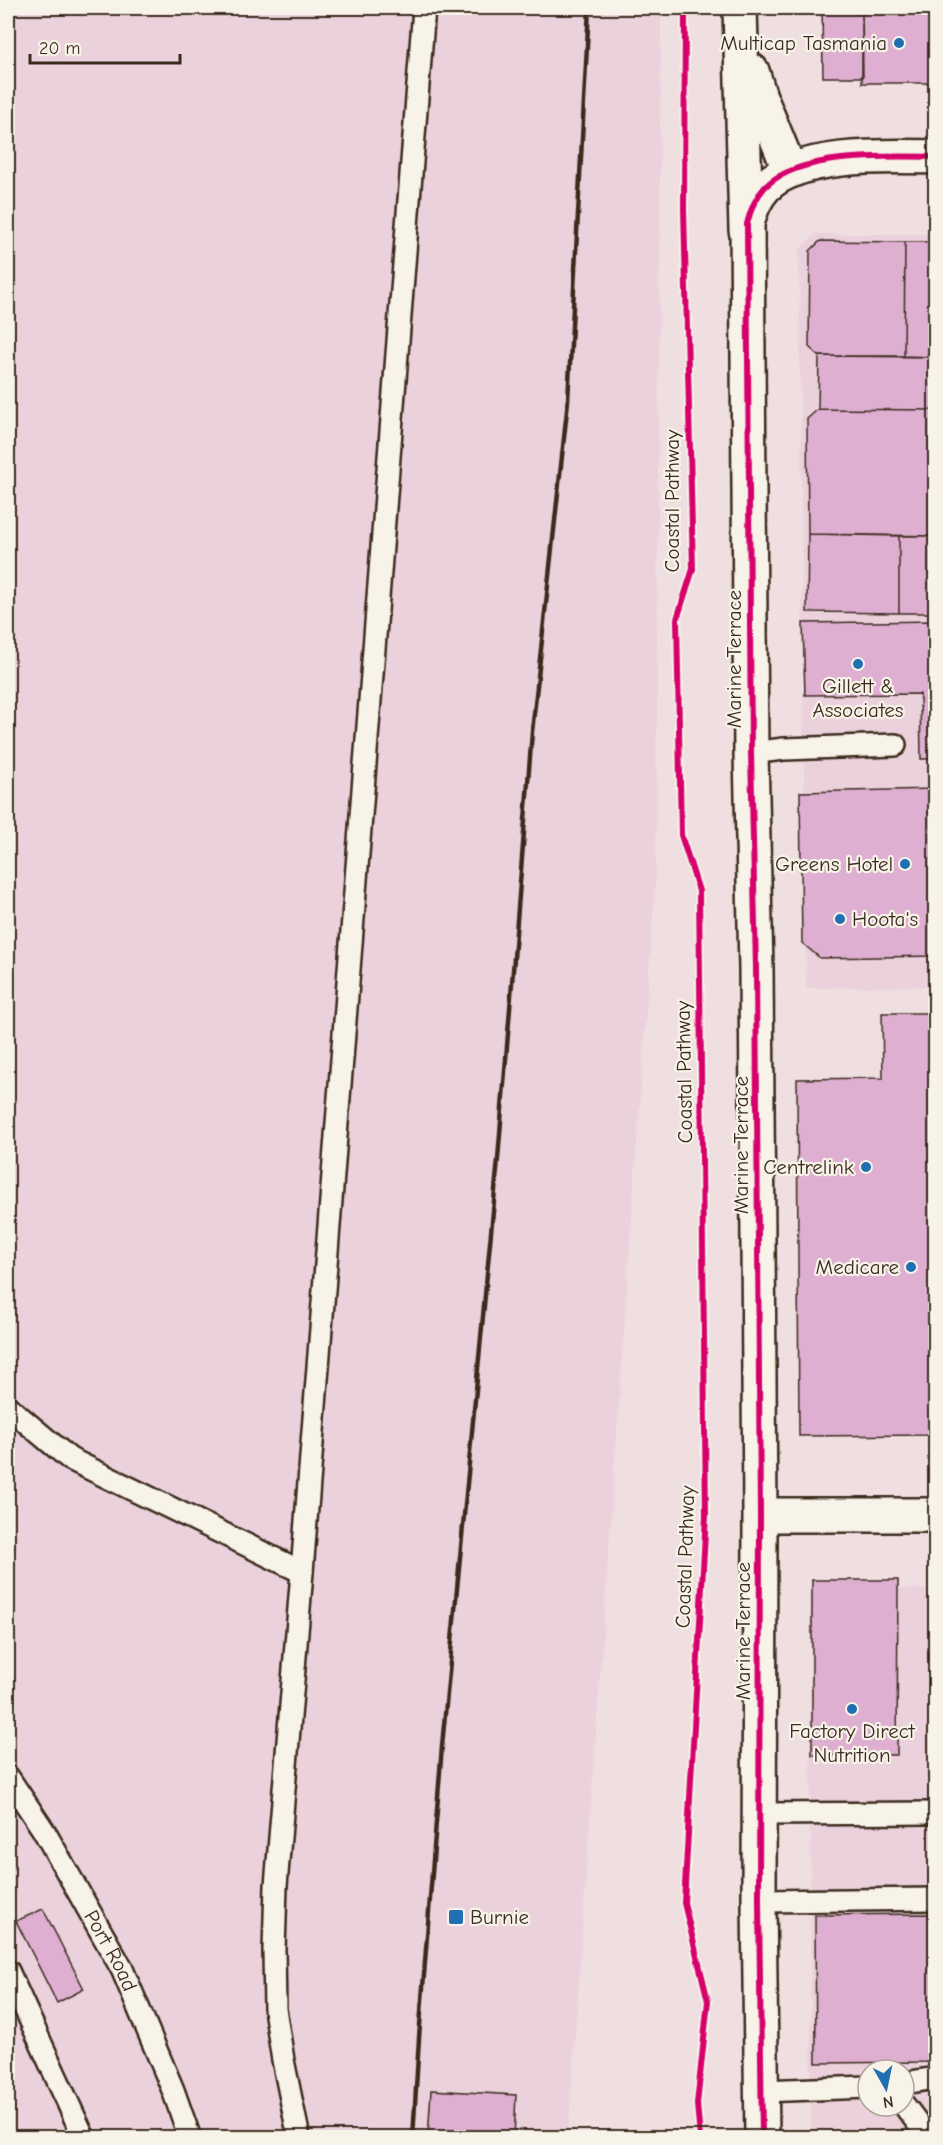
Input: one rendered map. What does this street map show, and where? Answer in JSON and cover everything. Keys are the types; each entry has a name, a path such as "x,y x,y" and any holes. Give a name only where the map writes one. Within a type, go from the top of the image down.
{"street":[{"path":"741,8 745,45 752,73 790,171"},
{"path":"741,8 746,241"},
{"name":"Marine Terrace","path":"762,2138 756,980 751,753 746,241 750,211 757,197 765,186 790,171 826,161 852,158 936,157"},
{"path":"760,1515 936,1515"}],"lane":[{"path":"299,2138 283,2060 276,2009 274,1950 276,1886 423,8"},
{"path":"751,753 784,749 896,745"},
{"path":"8,1407 70,1459 302,1572"},
{"name":"Port Road","path":"8,1777 44,1831 122,1969 173,2090 190,2138"},
{"path":"760,1814 936,1813"},
{"path":"759,1901 936,1899"},
{"path":"8,1971 84,2138"},
{"path":"916,2081 936,2078"},
{"path":"761,2091 856,2087"},
{"path":"914,2118 929,2138"}],"shaded area":[{"path":"8,8 661,8 656,871 568,2137 8,2138"},
{"path":"815,234 935,234 935,986 806,988 799,250"},
{"path":"810,1588 935,1589 935,2137 811,2137"}],"building":[{"path":"822,8 862,9 863,77 823,77"},
{"name":"Multicap Tasmania","path":"862,8 936,8 936,83 862,83"},
{"path":"820,241 905,242 904,356 819,356 809,347 810,251"},
{"path":"905,242 936,242 936,357 904,356"},
{"path":"819,356 936,357 936,410 818,409"},
{"path":"818,409 936,410 936,536 808,534 807,419"},
{"path":"808,534 899,536 899,613 807,612"},
{"path":"899,536 936,536 936,613 899,613"},
{"path":"936,621 936,759 921,759 920,694 805,695 803,623"},
{"path":"936,789 936,956 820,958 802,943 800,792"},
{"name":"Centrelink","path":"882,1013 936,1013 936,1435 799,1436 797,1079 883,1078"},
{"path":"812,1580 898,1580 897,1755 812,1755"},
{"path":"43,1909 84,1989 57,2003 16,1921"},
{"path":"936,1914 936,2062 916,2062 916,2058 856,2058 856,2063 816,2063 815,1915"},
{"path":"431,2090 516,2095 514,2138 428,2138"}],"railway":[{"path":"413,2138 442,1746 498,1159 532,732 568,401 589,8"}],"cycle path":[{"name":"Coastal Pathway","path":"685,8 684,209 693,569 677,619 681,835 699,891 706,1516 684,1903 708,2001 697,2104 700,2138"},
{"path":"762,2138 756,968 751,753 747,224 753,205 765,187 780,176 800,167 846,158 936,157"}],"place":[{"name":"Multicap Tasmania","path":"899,43"},
{"name":"Gillett & Associates","path":"858,664"},
{"name":"Greens Hotel","path":"905,864"},
{"name":"Hoota's","path":"840,919"},
{"name":"Centrelink","path":"866,1167"},
{"name":"Medicare","path":"911,1267"},
{"name":"Factory Direct Nutrition","path":"852,1709"},
{"name":"Burnie","path":"456,1917"}]}
